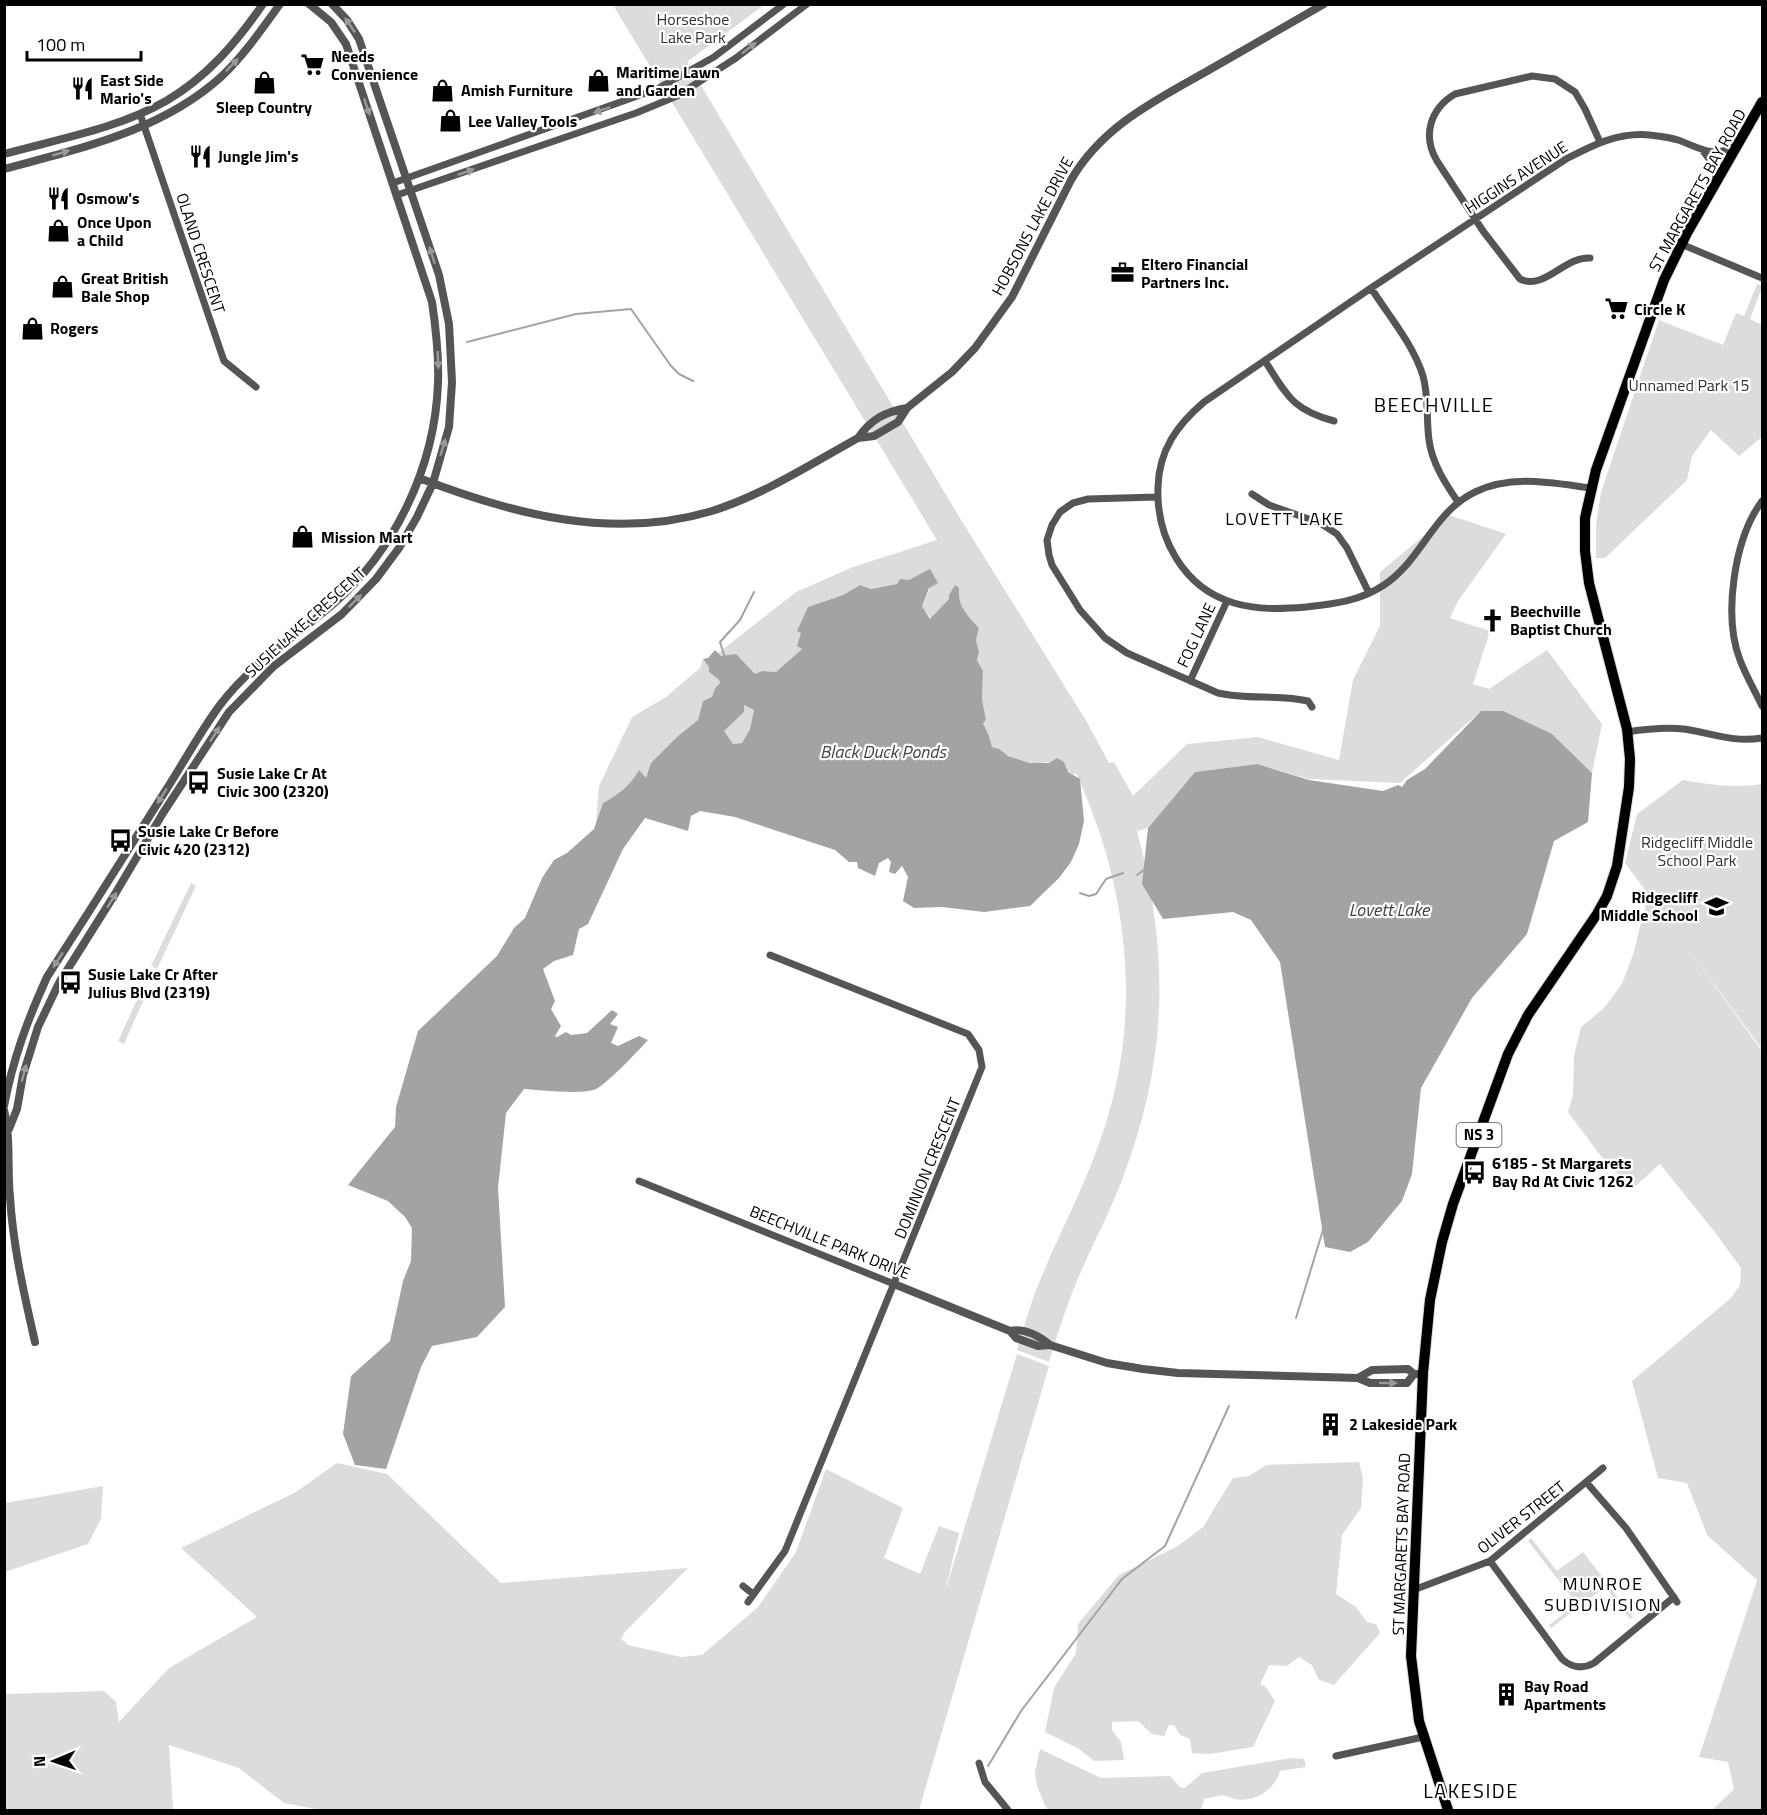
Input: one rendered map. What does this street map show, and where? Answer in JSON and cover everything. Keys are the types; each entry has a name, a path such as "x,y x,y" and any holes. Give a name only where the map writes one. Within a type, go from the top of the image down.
{"main road":[{"name":"ST MARGARETS BAY ROAD","path":"1448,1810 1423,1737 1417,1711 1411,1656 1416,1589 1418,1374 1430,1300 1442,1242 1453,1204 1504,1064 1528,1015 1597,914 1614,876 1621,846 1629,787 1630,759 1627,732 1603,643 1587,567 1584,528 1591,489 1664,280 1681,244 1762,102"}],"street":[{"path":"4,154 140,114 174,96 214,65 235,42 263,4"},
{"path":"4,169 120,136 194,99 222,76 252,43 280,4"},
{"name":"SUSIE LAKE CRESCENT","path":"35,1342 17,1261 9,1196 7,1128 4,1108 10,1072 25,1025 47,977 220,705 266,657 333,604 366,569 388,540 419,478 432,430 437,403 438,360 436,331 427,284 346,44 331,22 309,4"},
{"name":"SUSIE LAKE CRESCENT","path":"7,1128 17,1109 23,1075 38,1027 59,983 229,712 274,666 342,614 376,579 399,548 433,483 449,427 452,382 452,349 445,299 411,190 359,39 347,20 332,4"},
{"path":"393,183 657,89 714,57 784,4"},
{"path":"397,195 636,113 677,96 736,58 807,4"},
{"name":"HOBSONS LAKE DRIVE","path":"419,478 540,516 616,525 658,522 686,518 714,510 751,495 858,438 874,436 898,422 907,408 952,372 998,319 1012,297 1071,180 1084,159 1104,138 1137,111 1324,4"},
{"path":"1590,258 1575,260 1539,281 1523,281 1514,273 1437,161 1429,144 1428,135 1432,118 1447,99 1462,92 1523,78 1550,77 1575,92 1600,142"},
{"name":"OLAND CRESCENT","path":"140,114 224,361 256,387"},
{"name":"HIGGINS AVENUE","path":"1265,361 1566,159 1600,142 1616,136 1649,135 1674,138 1703,151"},
{"path":"1703,151 1720,153 1739,143"},
{"path":"1703,151 1715,168 1717,182"},
{"path":"1681,244 1762,278"},
{"path":"1371,288 1420,367 1426,391 1431,450 1439,472 1458,502"},
{"path":"1334,421 1312,415 1296,406 1265,361 1204,402 1182,422 1173,435 1161,464 1157,497 1165,538 1176,560 1198,584 1227,601 1251,607 1287,608 1341,603 1369,593 1398,575 1440,518 1458,502 1482,489 1513,481 1537,481 1591,489"},
{"name":"HOBSONS LAKE DRIVE","path":"858,438 867,424 891,411 907,408"},
{"path":"1252,494 1269,506 1320,523 1337,534 1347,548 1369,593"},
{"path":"1157,497 1088,499 1073,503 1060,512 1047,540 1049,555 1052,565 1080,610 1105,638 1127,653 1190,681 1225,695 1292,697 1308,701 1312,707"},
{"path":"1762,501 1750,521 1740,546 1735,576 1733,612 1740,659 1762,706"},
{"name":"FOG LANE","path":"1190,681 1227,601"},
{"path":"1627,732 1674,728 1727,739 1762,738"},
{"name":"DOMINION CRESCENT","path":"748,1602 785,1551 981,1072 979,1050 968,1035 770,955"},
{"name":"BEECHVILLE PARK DRIVE","path":"639,1181 1010,1331 1016,1338 1038,1346 1050,1345 1107,1364 1178,1373 1358,1378 1370,1383 1407,1383 1418,1374 1408,1369 1372,1370 1358,1378"},
{"name":"OLIVER STREET","path":"1416,1589 1490,1561 1603,1468"},
{"path":"1490,1561 1562,1659 1575,1666 1594,1663 1675,1599 1626,1528 1587,1483"},
{"path":"743,1587 753,1594"},
{"path":"1336,1756 1423,1737"},
{"path":"979,1763 985,1782 1008,1810"}],"green space":[{"name":"Horseshoe Lake Park","path":"613,5 764,5 687,62 958,515 1087,722 1109,763 1114,762 1133,796 1187,744 1258,737 1339,760 1353,680 1380,626 1380,572 1449,515 1506,534 1458,601 1450,618 1490,631 1473,684 1489,689 1547,650 1602,724 1592,773 1552,734 1481,711 1400,783 1309,779 1257,764 1195,772 1148,828 1137,831 1148,877 1159,964 1156,1050 1137,1136 1122,1180 1072,1293 1049,1362 1017,1350 1039,1282 1099,1145 1117,1082 1124,1037 1126,992 1124,947 1118,902 1107,858 1076,773 1074,775 1048,762 1039,764 1020,760 992,747 983,723 986,720 982,699 983,671 977,660 979,652 976,640 979,628 965,613 958,597 949,599 931,619 922,606 930,588 900,579 897,584 871,589 860,585 843,595 808,607 801,633 802,649 776,672 762,671 755,674 746,666 717,654 796,592 853,567 937,540"},
{"name":"Unnamed Park 15","path":"1757,284 1762,288 1750,319 1762,325 1762,437 1739,456 1711,430 1692,456 1687,480 1605,558 1596,558 1596,525 1601,492 1659,320 1723,345 1736,313 1744,316"},
{"path":"703,659 709,667 709,672 720,683 715,688 712,697 703,701 698,720 678,736 646,779 639,771 624,789 603,803 596,824 599,786 632,717 666,697 700,668"},
{"path":"744,704 754,710 750,729 742,743 733,744 723,731 744,712"},
{"name":"Ridgecliff Middle School Park","path":"1683,780 1722,785 1762,784 1762,1049 1683,942 1762,1051 1762,1810 1712,1810 1734,1789 1728,1762 1699,1757 1757,1580 1707,1535 1687,1483 1658,1478 1632,1381 1731,1298 1740,1285 1741,1268 1660,1164 1632,1189 1600,1155 1568,1112 1573,1095 1574,1056 1581,1027 1604,1008 1622,984 1634,952 1647,902 1651,898 1625,863 1637,814"},
{"path":"191,883 196,886 157,969 151,966"},
{"path":"144,985 149,988 124,1044 118,1041"},
{"path":"1017,1354 1049,1366 919,1810 321,1810 284,1803 239,1768 169,1745 173,1810 5,1810 5,1694 104,1691 116,1702 119,1722 169,1668 257,1617 181,1548 296,1492 337,1463 387,1474 501,1583 688,1568 624,1633 621,1639 628,1645 681,1657 702,1655 758,1607 796,1552 826,1469 903,1508 884,1558 920,1574 939,1526 959,1533 945,1592"},
{"path":"1359,1462 1363,1478 1361,1508 1342,1535 1336,1594 1356,1607 1367,1622 1376,1624 1380,1633 1334,1685 1319,1680 1312,1665 1299,1657 1287,1666 1269,1665 1260,1685 1265,1686 1275,1701 1253,1747 1210,1754 1192,1753 1190,1739 1180,1735 1174,1725 1169,1725 1164,1736 1152,1734 1138,1721 1112,1722 1112,1730 1121,1742 1124,1760 1094,1761 1079,1749 1045,1732 1054,1688 1076,1653 1078,1624 1119,1575 1178,1546 1203,1527 1233,1478 1249,1476 1266,1465"},
{"path":"103,1486 101,1519 88,1544 5,1572 5,1503"},
{"path":"1531,1538 1557,1571 1583,1552 1633,1617 1630,1619 1605,1587 1551,1628 1549,1625 1577,1604 1528,1541"},
{"path":"1040,1749 1101,1778 1170,1776 1180,1787 1185,1788 1202,1773 1291,1758 1304,1759 1306,1767 1280,1771 1271,1787 1250,1799 1241,1800 1224,1795 1204,1799 1201,1810 1047,1810 1037,1786 1035,1772"}],"water":[{"name":"Black Duck Ponds","path":"930,569 938,583 929,588 922,606 930,619 949,599 955,585 959,588 964,610 979,628 976,640 979,652 977,660 983,671 982,699 986,720 983,723 992,747 1008,756 1030,763 1049,763 1057,758 1064,762 1068,772 1080,779 1084,821 1079,844 1071,862 1059,878 1030,906 984,912 942,907 914,908 903,901 908,877 902,866 895,874 889,872 891,862 888,858 879,863 875,876 858,868 857,862 849,862 835,850 735,817 700,811 691,816 688,831 645,818 623,849 588,924 579,929 573,955 554,961 543,969 555,1001 551,1009 561,1026 555,1036 566,1032 571,1035 587,1033 612,1010 618,1014 610,1024 618,1027 611,1043 618,1046 639,1036 648,1040 615,1074 596,1089 572,1092 524,1089 506,1113 498,1188 505,1307 477,1337 432,1346 421,1367 386,1469 355,1465 343,1434 351,1376 390,1341 403,1281 411,1261 412,1228 405,1217 388,1201 348,1185 395,1127 396,1107 418,1031 497,956 514,928 525,918 542,878 554,860 567,853 594,829 603,803 624,789 639,770 646,778 651,763 698,720 703,701 712,697 715,688 720,683 709,672 709,667 703,659 708,658 715,650 721,656 736,654 755,674 762,671 776,672 802,649 797,646 801,633 797,631 808,607 843,595 860,585 871,589 897,584 900,579 909,580","holes":["744,705 754,710 750,729 742,743 733,744 724,731 744,712"]},
{"name":"Lovett Lake","path":"1481,711 1503,711 1552,734 1592,773 1588,822 1554,841 1527,934 1472,998 1421,1088 1412,1174 1402,1201 1368,1242 1350,1252 1325,1247 1280,962 1251,920 1233,912 1163,919 1142,884 1148,828 1195,772 1257,764 1309,780 1383,791 1398,785 1402,787 1407,780 1425,769"}],"waterway":[{"path":"467,342 576,314 631,309 671,366 679,374 693,381"},
{"path":"724,655 720,642 740,620 754,592"},
{"path":"1137,875 1144,870"},
{"path":"1080,893 1089,896 1096,894 1106,879 1123,873"},
{"path":"1296,1318 1323,1230"},
{"path":"988,1766 1021,1711 1122,1579 1165,1546 1229,1406"}],"place":[{"name":"Needs Convenience","path":"313,65"},
{"name":"Maritime Lawn and Garden","path":"598,81"},
{"name":"Sleep Country","path":"264,82"},
{"name":"East Side Mario's","path":"82,89"},
{"name":"Amish Furniture","path":"443,90"},
{"name":"Lee Valley Tools","path":"450,121"},
{"name":"Jungle Jim's","path":"200,156"},
{"name":"Osmow's","path":"58,198"},
{"name":"Once Upon a Child","path":"59,231"},
{"name":"Eltero Financial Partners Inc.","path":"1123,273"},
{"name":"Great British Bale Shop","path":"63,287"},
{"name":"Circle K","path":"1616,309"},
{"name":"Rogers","path":"32,328"},
{"name":"Mission Mart","path":"303,537"},
{"name":"Beechville Baptist Church","path":"1492,620"},
{"name":"Susie Lake Cr At Civic 300 (2320)","path":"199,782"},
{"name":"Susie Lake Cr Before Civic 420 (2312)","path":"120,840"},
{"name":"Ridgecliff Middle School","path":"1716,906"},
{"name":"Susie Lake Cr After Julius Blvd (2319)","path":"70,983"},
{"name":"6185 - St Margarets Bay Rd At Civic 1262","path":"1474,1172"},
{"name":"2 Lakeside Park","path":"1331,1424"},
{"name":"Bay Road Apartments","path":"1506,1695"}],"district":[{"name":"BEECHVILLE","path":"1434,405"},
{"name":"LOVETT LAKE","path":"1285,519"},
{"name":"MUNROE SUBDIVISION","path":"1603,1594"},
{"name":"LAKESIDE","path":"1471,1791"}]}
